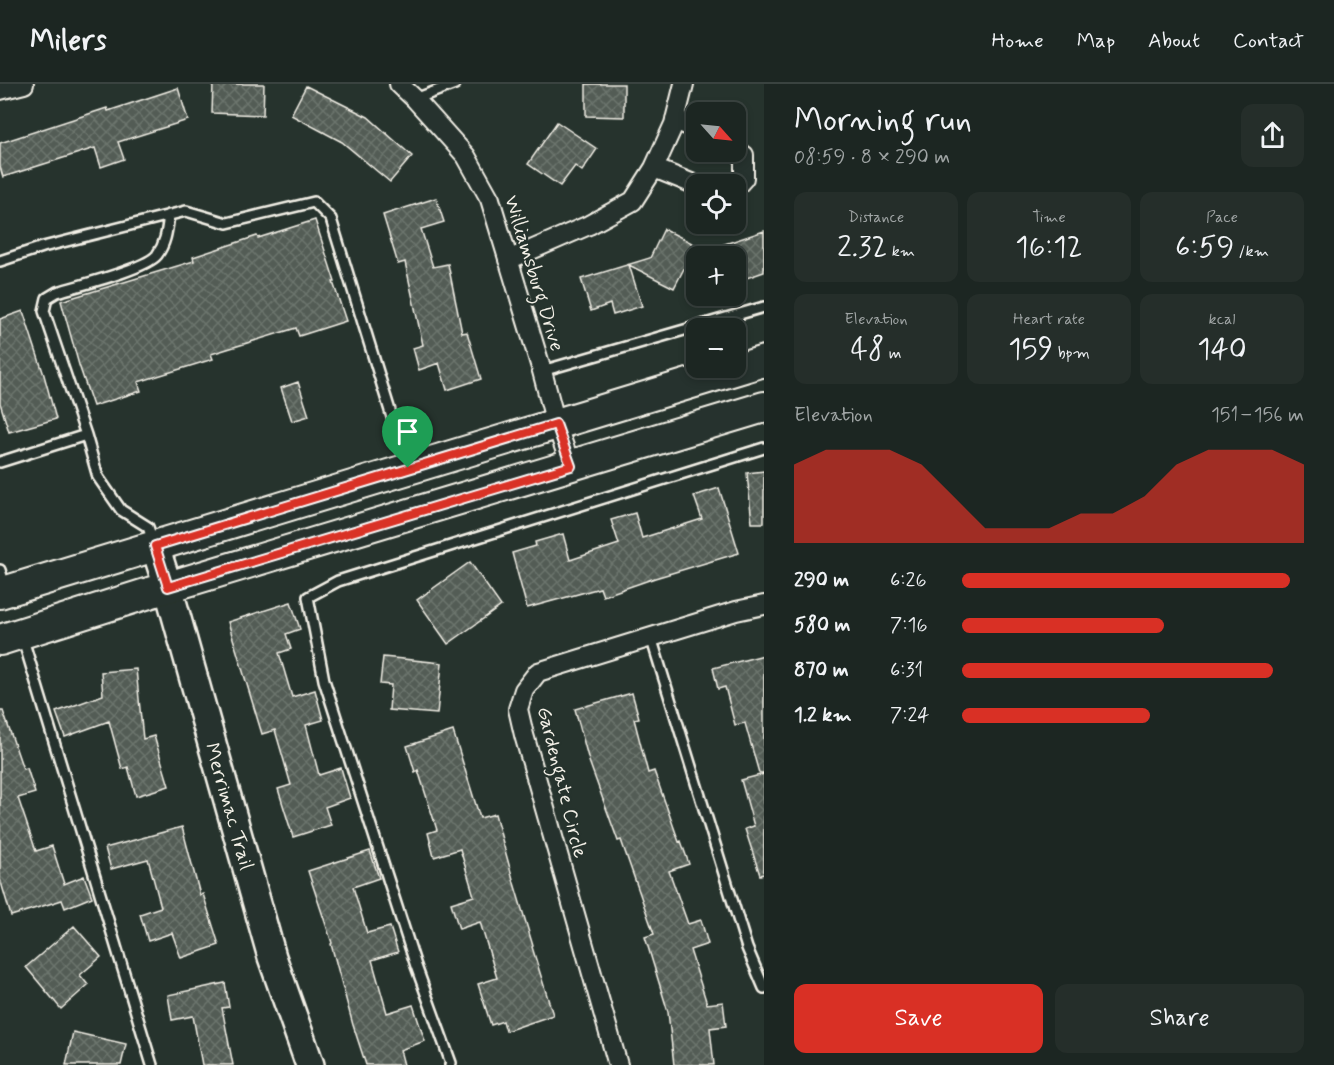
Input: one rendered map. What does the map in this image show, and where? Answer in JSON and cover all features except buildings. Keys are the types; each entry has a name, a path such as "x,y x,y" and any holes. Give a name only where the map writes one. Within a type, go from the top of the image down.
{"main road":[{"path":"2,585 155,546 764,361"},
{"path":"11,637 168,587 764,407"}],"street":[{"path":"0,90 24,84"},
{"name":"Williamsburg Drive","path":"399,84 466,156 490,199 556,424 571,466"},
{"path":"508,260 589,225 633,201 654,168 674,124 684,84"},
{"path":"675,119 686,125"},
{"path":"654,168 686,181"},
{"name":"Merrimac Trail","path":"155,546 272,957 309,1065"},
{"name":"Gardengate Circle","path":"618,1065 524,735 518,709 524,690 538,672 736,611 764,605"}],"lane":[{"path":"415,99 455,84"},
{"path":"0,261 43,247 186,211 227,223 314,202 331,219 408,468"},
{"path":"155,546 148,527 121,510 98,477 44,310 47,298 57,292 141,266 156,257 165,240 169,215"},
{"path":"542,371 764,307"},
{"path":"0,462 86,435"},
{"path":"450,1065 324,680 308,597 338,581 764,448"},
{"path":"11,637 152,1065"},
{"path":"651,637 747,948 764,988"}],"route":[{"path":"556,424 571,466 168,587 155,546 408,468 556,424"}]}
